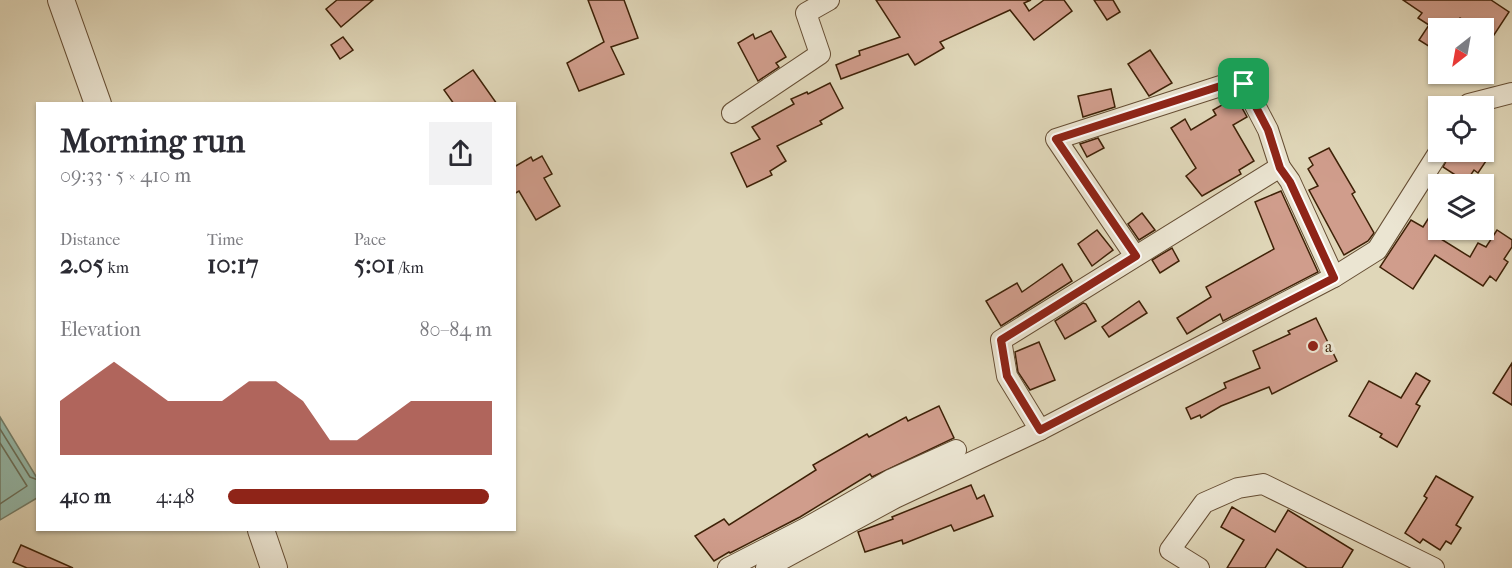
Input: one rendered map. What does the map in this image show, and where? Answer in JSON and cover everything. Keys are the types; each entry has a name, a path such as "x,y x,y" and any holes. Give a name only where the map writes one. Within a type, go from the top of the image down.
{"street":[{"path":"61,0 97,102"},
{"path":"732,113 820,54 806,13 829,0"},
{"path":"1136,256 1056,139 1236,81 1244,84 1268,130 1280,168 1290,182 1334,278"},
{"path":"1494,98 1512,93"},
{"path":"766,568 895,498 1040,430 1334,278 1377,250 1433,162"},
{"path":"1040,430 1007,376 1001,340 1280,168"},
{"path":"728,568 806,528 892,479 956,450"},
{"path":"1199,568 1170,550 1204,503 1238,488 1263,484 1434,568"},
{"path":"261,531 274,568"}],"water":[{"path":"0,417 36,476 36,499 0,520"}],"building":[{"path":"337,0 373,0 341,27 326,9"},
{"path":"588,0 624,0 638,38 611,47 624,74 579,91 567,63 604,42"},
{"path":"876,0 1031,0 1024,3 1029,11 1044,0 1064,0 1072,11 1034,40 1010,10 940,42 944,48 915,65 908,54 841,79 836,65 860,55 859,51 900,37"},
{"path":"1094,0 1113,0 1120,12 1107,20"},
{"path":"1403,0 1491,0 1509,12 1494,35 1494,18 1428,18 1428,24 1418,18 1422,13"},
{"path":"1428,26 1428,46 1419,40"},
{"path":"771,31 786,57 776,63 779,67 758,81 738,43 753,34 755,39"},
{"path":"343,37 353,50 340,59 331,45"},
{"path":"1150,50 1172,83 1149,96 1128,64"},
{"path":"473,70 496,102 453,102 444,90"},
{"path":"830,83 843,108 820,121 822,124 777,146 786,161 770,171 772,175 747,187 731,153 760,139 752,127 794,104 791,99 807,92 808,94"},
{"path":"1111,89 1115,107 1083,117 1078,96"},
{"path":"1236,97 1247,117 1233,125 1254,161 1239,170 1241,174 1202,196 1186,176 1196,168 1171,128 1185,119 1191,130 1216,115 1213,110"},
{"path":"1098,138 1104,148 1087,157 1080,144"},
{"path":"1329,148 1355,192 1352,194 1374,233 1368,241 1344,255 1309,190 1318,186 1308,169 1313,165 1309,158"},
{"path":"542,156 552,174 544,178 560,206 536,220 519,191 516,193 516,166 531,157 533,161"},
{"path":"1446,162 1485,162 1478,173 1474,170 1471,174 1454,174 1443,167"},
{"path":"1281,191 1318,272 1223,321 1220,314 1187,334 1177,318 1211,297 1206,287 1274,249 1255,202"},
{"path":"1142,213 1155,230 1139,240 1128,224"},
{"path":"1428,219 1428,240 1443,240 1470,257 1478,243 1486,247 1491,240 1494,240 1497,230 1512,240 1512,247 1504,259 1508,262 1496,281 1490,276 1483,286 1435,255 1413,289 1380,267 1411,220 1423,227"},
{"path":"1097,230 1113,250 1092,266 1078,244"},
{"path":"1172,248 1179,261 1160,273 1152,260"},
{"path":"1062,264 1072,281 1001,326 986,301 1017,283 1022,292"},
{"path":"1139,301 1147,313 1109,337 1102,327"},
{"path":"1083,303 1086,304 1096,321 1065,339 1055,321"},
{"path":"1316,318 1337,361 1272,394 1269,387 1221,406 1201,418 1200,415 1191,419 1186,408 1226,388 1224,383 1260,368 1253,351 1290,334 1288,331"},
{"path":"1039,342 1055,380 1030,390 1018,372 1015,352"},
{"path":"1512,363 1512,405 1493,393"},
{"path":"1416,373 1430,381 1416,404 1420,406 1397,447 1380,437 1382,434 1349,416 1369,381 1401,398"},
{"path":"939,406 954,438 872,477 870,474 800,517 714,561 695,536 724,519 729,525 816,470 813,465 867,434 869,437 906,417 908,421"},
{"path":"1436,476 1473,497 1456,525 1461,528 1451,544 1446,541 1440,550 1423,539 1420,543 1405,533 1427,498 1424,496"},
{"path":"971,485 977,499 984,495 993,516 954,531 951,525 903,544 902,540 865,552 858,532"},
{"path":"1232,507 1275,532 1288,510 1353,550 1342,568 1307,568 1277,549 1265,568 1227,568 1244,540 1221,527"},
{"path":"21,545 73,568 27,568 13,562"}],"place":[{"name":"a","path":"1313,346"}],"route":[{"path":"1236,81 1244,84 1268,130 1280,168 1290,182 1334,278 1040,430 1007,376 1001,340 1136,256 1056,139 1236,81"}]}
